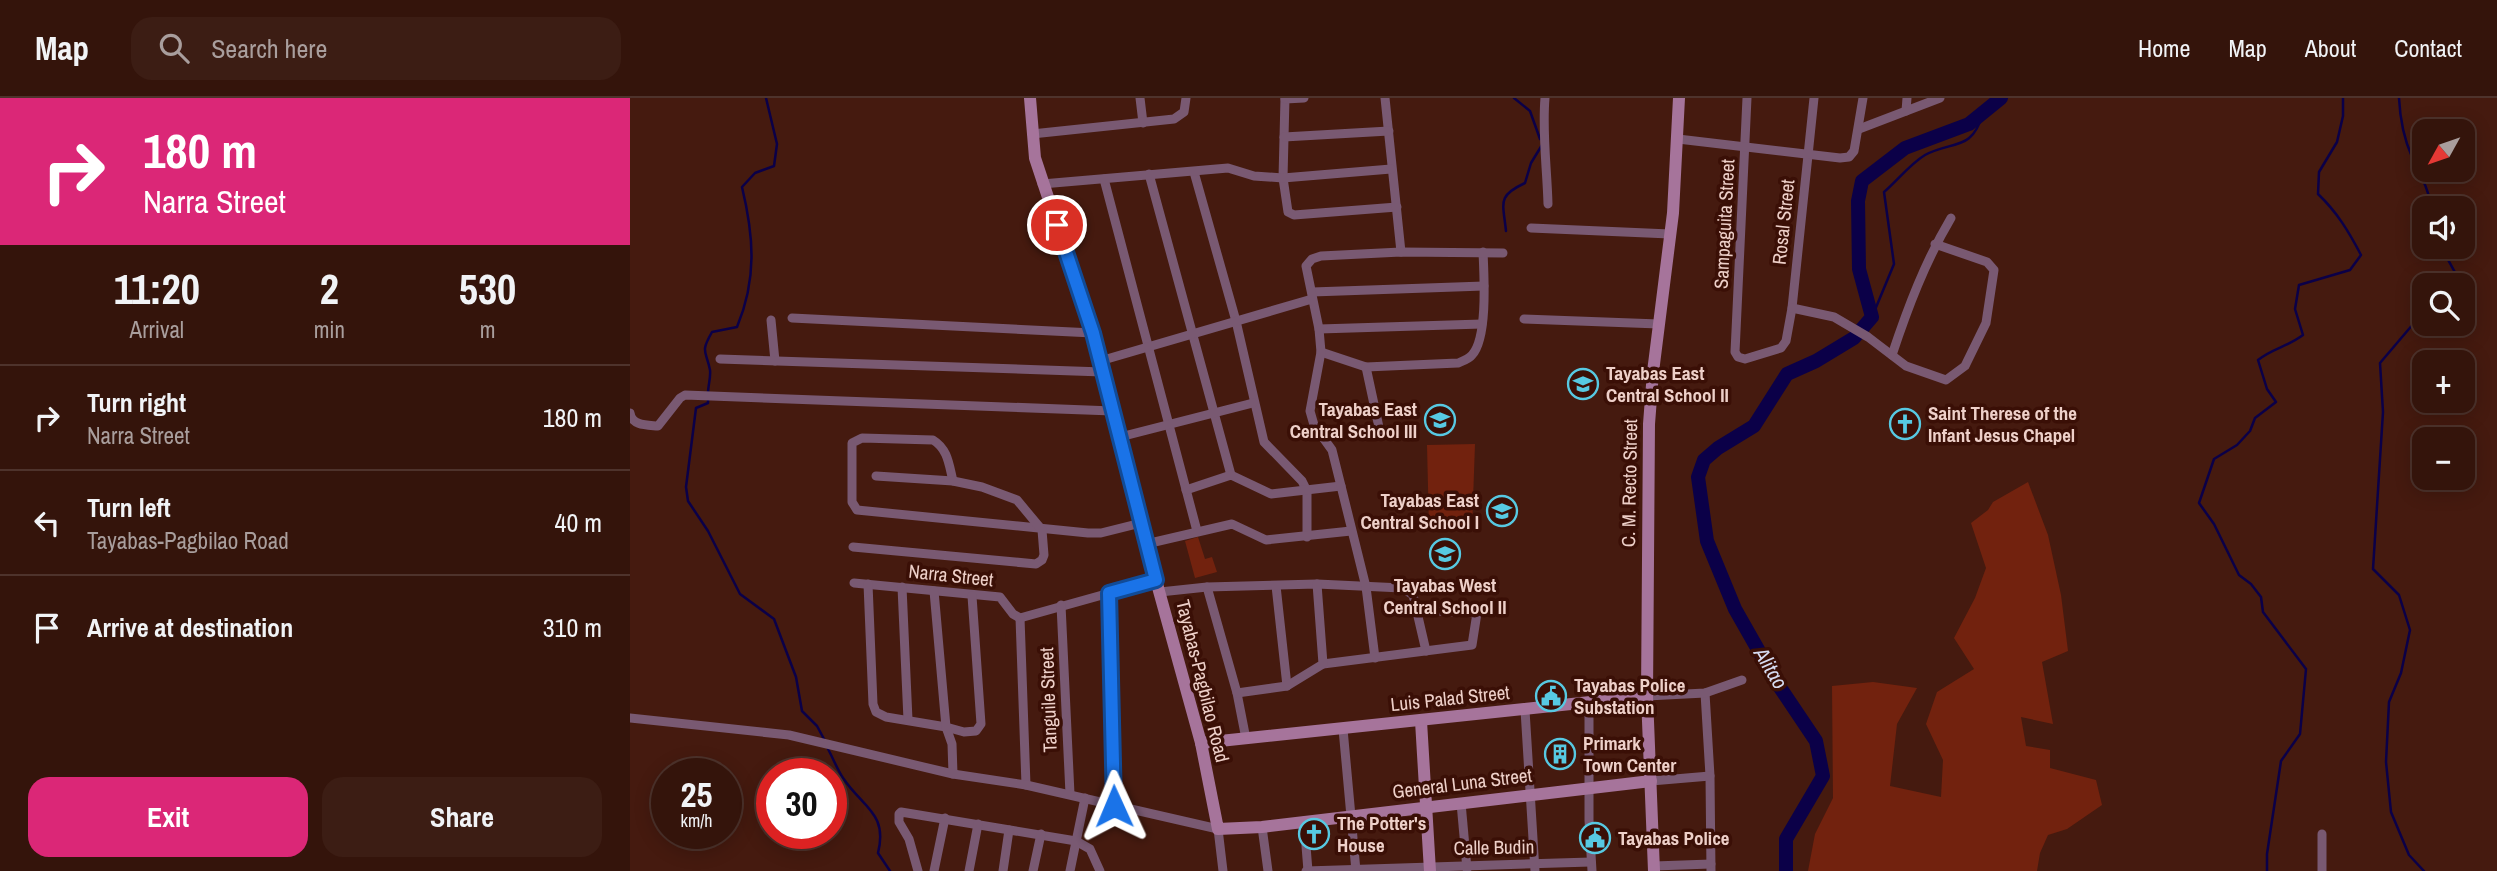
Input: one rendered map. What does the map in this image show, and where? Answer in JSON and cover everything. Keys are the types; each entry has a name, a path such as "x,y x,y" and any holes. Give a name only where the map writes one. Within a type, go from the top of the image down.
{"main road":[{"name":"Tayabas-Pagbilao Road","path":"1030,98 1035,158 1093,333 1146,544 1201,743 1218,829"},
{"name":"C. M. Recto Street","path":"1654,868 1647,696 1649,424 1673,213 1679,98"},
{"name":"Luis Palad Street","path":"1201,743 1647,696"},
{"path":"1421,721 1430,869"},
{"name":"General Luna Street","path":"1218,829 1262,827 1651,781"}],"street":[{"path":"1140,98 1143,123"},
{"path":"1032,134 1174,119 1184,113 1186,98"},
{"path":"1304,98 1285,99 1283,178 1288,212 1294,215 1397,207"},
{"path":"1385,98 1401,252"},
{"name":"Sampaguita Street","path":"1747,98 1735,352 1738,357 1745,359 1781,348"},
{"name":"Rosal Street","path":"1781,348 1786,341 1792,308 1814,98"},
{"path":"1678,139 1849,157 1854,151 1863,98"},
{"path":"1906,111 1907,98"},
{"path":"1859,129 1940,98"},
{"path":"1542,99 1548,204"},
{"path":"1284,137 1389,131"},
{"path":"1042,184 1228,168 1254,176 1283,178 1391,169"},
{"path":"1194,172 1236,321 1264,442 1302,481 1307,491 1307,537"},
{"path":"1149,174 1231,475"},
{"path":"1104,179 1197,531"},
{"path":"1892,355 1915,287 1935,244 1951,218"},
{"path":"1531,228 1670,234"},
{"path":"1792,308 1834,317 1868,337 1906,366 1946,380 1965,366 1986,323 1994,270 1992,265 1935,244"},
{"path":"1375,658 1366,587 1332,450 1314,425 1310,411 1321,352 1306,266 1312,259 1401,252 1503,253"},
{"path":"1321,352 1366,368 1458,363 1471,357 1478,348 1482,324 1483,252"},
{"path":"720,359 1101,366 1148,347 1312,296 1484,286"},
{"path":"792,318 1093,333"},
{"path":"1524,319 1659,324"},
{"path":"771,320 775,361"},
{"path":"1319,329 1482,324"},
{"path":"1366,368 1380,432"},
{"path":"630,413 636,423 658,426 680,398 685,396 1113,411"},
{"path":"1120,437 1253,403"},
{"path":"953,481 945,452 933,440 862,438 852,443 852,502 857,510 1042,530 1101,533 1141,523"},
{"path":"1186,490 1231,475 1271,494 1341,486"},
{"path":"853,547 1036,564 1042,561 1044,555 1042,530 1017,500 982,487 953,481 876,476"},
{"path":"1146,544 1232,524 1266,540 1351,531"},
{"name":"Narra Street","path":"854,583 1000,597 1013,614 1020,618"},
{"path":"868,584 873,704 876,712 886,717 946,727 964,733 976,731 981,724 972,596"},
{"path":"1317,584 1323,664"},
{"path":"1026,785 1020,618 1109,593 1158,586 1317,584 1402,588 1413,595 1426,651"},
{"path":"1276,586 1287,686"},
{"path":"902,587 908,720"},
{"path":"1207,587 1237,693 1246,739"},
{"path":"933,591 946,727 952,744 953,774"},
{"path":"1109,593 1114,806"},
{"name":"Tanguile Street","path":"1062,605 1070,794"},
{"path":"1237,693 1287,686 1323,664 1472,646 1478,615 1475,612 1415,610"},
{"name":"Luis Palad Street","path":"1647,696 1705,693 1742,680"},
{"path":"1654,868 1711,868 1710,776 1705,693"},
{"path":"1589,703 1592,867"},
{"path":"1525,710 1535,867"},
{"path":"630,718 789,735 953,774 1070,794 1218,829 1223,871"},
{"path":"1343,729 1356,869"},
{"name":"General Luna Street","path":"1651,781 1710,776"},
{"path":"1070,871 1085,799"},
{"path":"1461,803 1467,868"},
{"path":"918,871 909,839 899,822 899,814 904,811 1076,841 1090,849 1100,871"},
{"path":"934,871 945,818"},
{"path":"1304,821 1307,871"},
{"path":"969,871 978,824"},
{"path":"1262,827 1268,871"},
{"path":"1003,871 1009,830"},
{"path":"1033,871 1041,834"},
{"path":"2322,834 2322,871"},
{"name":"Calle Budin","path":"1307,871 1592,867"}],"shaded area":[{"path":"1475,444 1472,529 1429,528 1427,445"},
{"path":"2028,482 2048,535 2061,595 2068,651 2042,662 2053,724 2021,717 2026,746 2050,750 2050,768 2096,780 2102,805 2067,829 2048,835 2040,853 2037,871 1808,871 1815,834 1833,798 1832,686 1873,682 1917,688 1897,724 1890,786 1941,797 1943,760 1926,724 1937,692 1974,669 1954,638 1975,598 1986,568 1971,523 1988,510 1993,502"},
{"path":"1198,537 1205,559 1212,557 1217,572 1195,578 1185,541"}],"waterway":[{"path":"708,393 710,373 706,344 712,332 737,327 751,275 751,241 742,187 755,173 774,166 777,144 766,98"},
{"path":"1514,98 1530,111 1540,139"},
{"name":"Alitao","path":"1786,871 1786,839 1823,776 1816,741 1777,683 1735,609 1707,541 1698,477 1704,460 1754,426 1787,374 1816,361 1854,338 1872,317 1859,269 1858,201 1862,181 1905,148 1969,124 2001,98"},
{"path":"2267,871 2267,854 2281,761 2300,734 2306,669 2263,612 2261,597 2251,584 2239,575 2214,524 2199,503 2214,459 2237,445 2250,431 2255,418 2276,402 2267,389 2258,360 2303,335 2295,309 2299,285 2350,270 2361,255 2342,223 2318,194 2319,172 2337,142 2343,116 2343,98"},
{"path":"2399,98 2407,143 2428,196"},
{"path":"1872,317 1894,264 1884,192 1925,155 1967,139 1973,134 1983,113"},
{"path":"1506,231 1506,196 1525,183 1531,163 1542,145"},
{"path":"2448,259 2455,273"},
{"path":"2412,325 2380,363 2383,412 2373,569 2399,595 2410,630 2401,673 2389,702 2386,762 2391,812 2409,855 2424,871"},
{"path":"708,400 708,403 696,408 686,487 688,501 708,531 740,594 774,619 796,677 802,711 817,726 824,739"},
{"path":"828,749 843,778 877,820 880,829 878,853 890,871"}],"place":[{"name":"Tayabas East Central School II","path":"1583,384"},
{"name":"Tayabas East Central School III","path":"1440,420"},
{"name":"Saint Therese of the Infant Jesus Chapel","path":"1905,424"},
{"name":"Tayabas East Central School I","path":"1502,511"},
{"name":"Tayabas West Central School II","path":"1445,554"},
{"name":"Tayabas Police Substation","path":"1551,696"},
{"name":"Primark Town Center","path":"1560,754"},
{"name":"The Potter's House","path":"1314,834"},
{"name":"Tayabas Police","path":"1595,838"}],"route":[{"path":"1057,225 1093,333 1156,580 1109,593 1114,806"}]}
